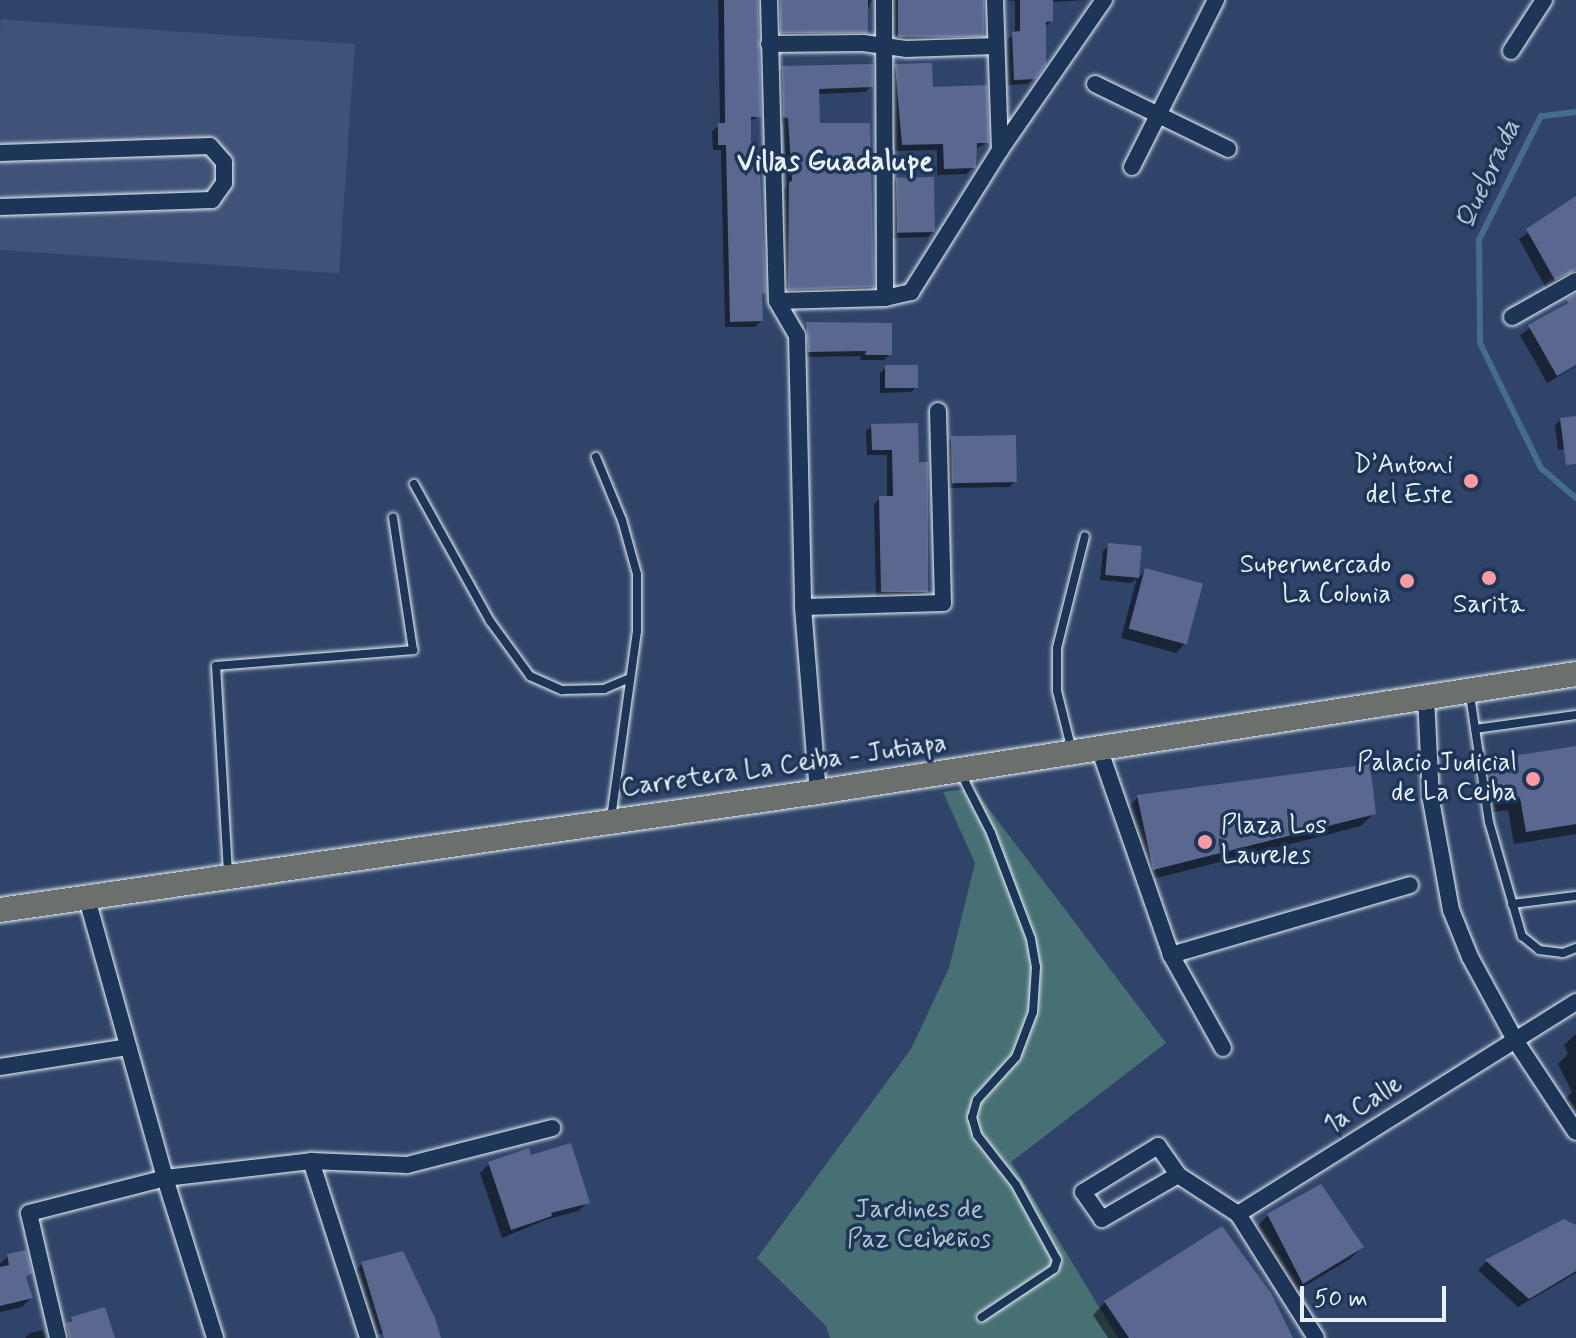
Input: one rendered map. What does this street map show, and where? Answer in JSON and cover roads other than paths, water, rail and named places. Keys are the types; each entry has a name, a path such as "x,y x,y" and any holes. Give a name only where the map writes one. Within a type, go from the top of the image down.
{"main road":[{"name":"Carretera La Ceiba - Jutiapa","path":"0,910 86,895 818,792 1576,674"}],"street":[{"path":"769,0 777,301 797,335 803,607 818,792"},
{"path":"884,0 885,298"},
{"path":"995,0 1000,150"},
{"path":"777,301 885,298 911,292 1000,150 1104,0"},
{"path":"1132,167 1216,0"},
{"path":"1511,51 1544,0"},
{"path":"769,44 996,46"},
{"path":"1095,84 1228,149"},
{"path":"0,153 210,146 224,162 224,183 212,200 0,207"},
{"path":"1512,317 1576,281"},
{"path":"803,607 943,603 938,411"},
{"path":"1426,697 1431,800 1451,910 1470,957 1515,1040 1576,1132"},
{"path":"1099,748 1171,955 1223,1048"},
{"path":"1171,955 1410,885"},
{"path":"86,895 165,1178 215,1338"},
{"name":"1a Calle","path":"1238,1214 1576,1002"},
{"path":"0,1067 127,1047"},
{"path":"58,1338 29,1213 165,1178 311,1161 407,1165 552,1128"},
{"path":"1178,1175 1102,1219 1083,1192 1158,1146 1178,1175 1238,1214 1316,1338"},
{"path":"311,1161 368,1338"}],"lane":[{"path":"596,457 622,520 637,574 637,631 610,820"},
{"path":"414,484 490,621 530,676 562,690 604,689 630,678"},
{"path":"228,877 216,666 413,650 393,518"},
{"path":"1072,752 1057,691 1057,648 1085,536"},
{"path":"1469,690 1489,822 1522,936 1539,950 1563,953 1576,948"},
{"path":"1475,729 1576,715"},
{"path":"959,770 991,833 1031,939 1036,967 1033,1012 1016,1057 977,1100 972,1117 977,1135 1016,1185 1057,1260 1054,1269 982,1317"},
{"path":"1512,904 1576,896"}],"waterway":[{"name":"Quebrada","path":"1576,112 1541,116 1479,240 1480,343 1541,468 1576,498"}],"place":[{"name":"D’Antoni del Este","path":"1471,481"},
{"name":"Sarita","path":"1489,578"},
{"name":"Supermercado La Colonia","path":"1407,581"},
{"name":"Palacio Judicial de La Ceiba","path":"1533,779"},
{"name":"Plaza Los Laureles","path":"1205,842"}],"district":[{"name":"Villas Guadalupe","path":"835,163"}],"park label":[{"name":"Jardines de Paz Ceibeños","path":"919,1226"}]}
